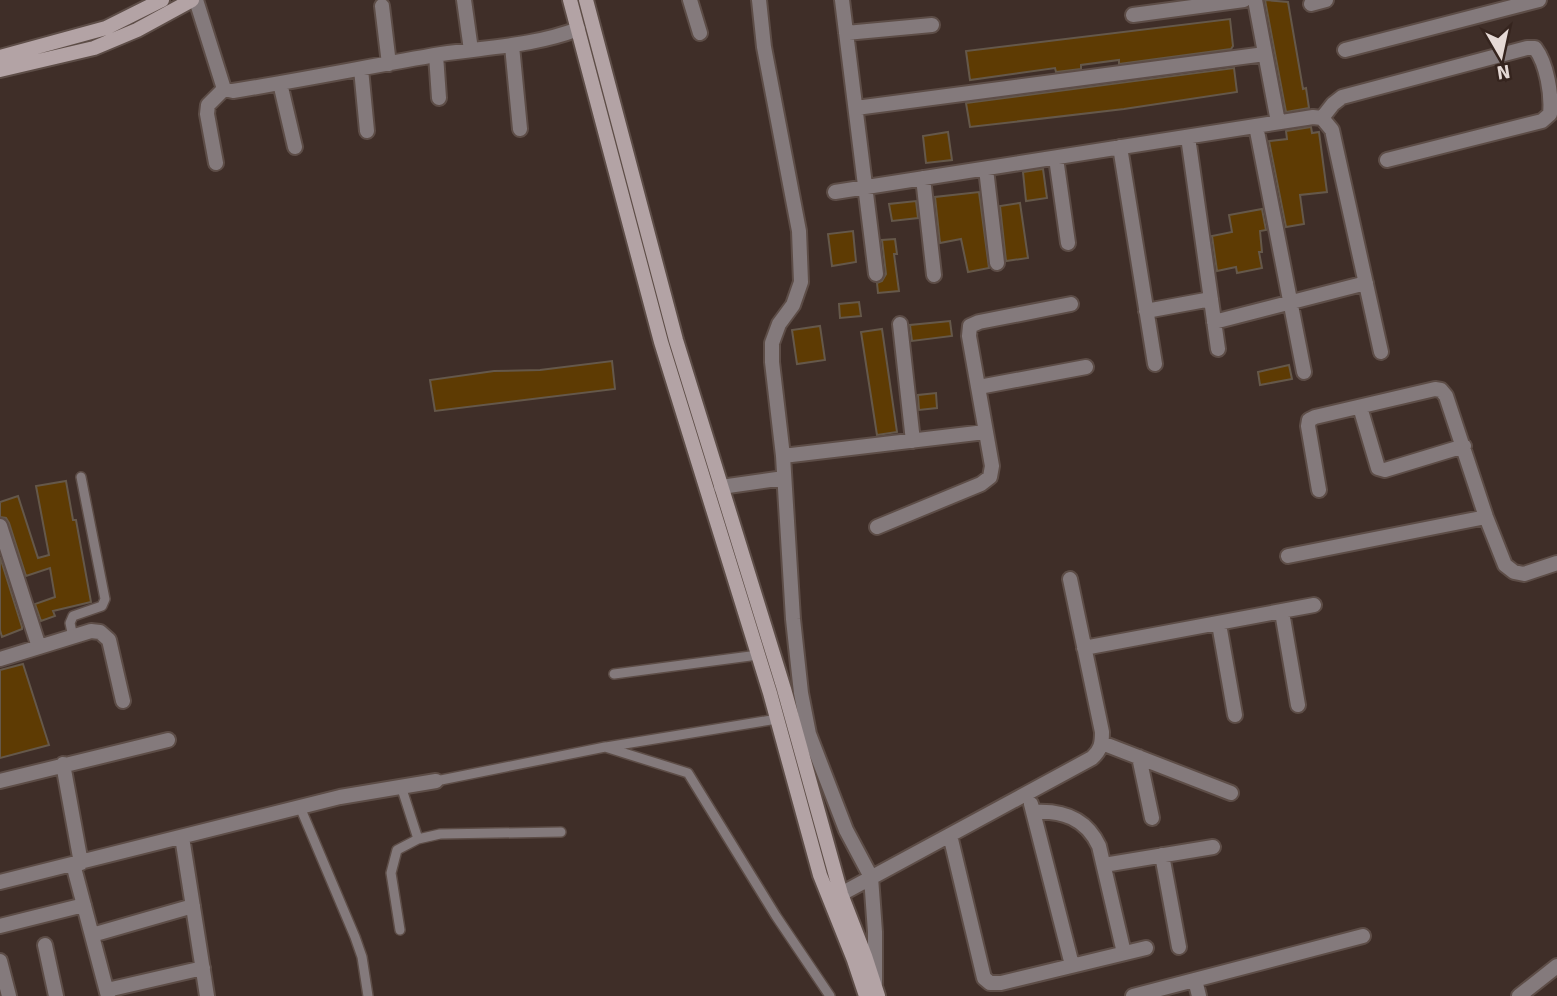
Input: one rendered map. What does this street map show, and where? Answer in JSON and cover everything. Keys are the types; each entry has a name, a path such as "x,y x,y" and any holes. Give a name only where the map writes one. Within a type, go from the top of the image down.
{"street":[{"path":"0,57 106,28 162,0"},
{"path":"0,70 94,48 137,30 194,0 224,89"},
{"path":"464,0 471,50"},
{"path":"570,0 661,342 758,655 820,876 873,993"},
{"path":"586,0 676,340 784,689 841,894 873,993"},
{"path":"690,0 700,33"},
{"path":"759,0 764,47 799,231 802,260 801,282 793,305 779,324 772,343 801,693 809,734 846,830 871,877 875,932 873,993"},
{"path":"842,0 876,274"},
{"path":"1133,15 1244,0"},
{"path":"1255,0 1278,122"},
{"path":"1311,4 1326,0"},
{"path":"1345,50 1539,0"},
{"path":"382,6 389,64"},
{"path":"846,33 932,25"},
{"path":"224,89 233,91 436,55 512,46 558,37 578,29"},
{"path":"512,46 520,129"},
{"path":"1322,118 1342,97 1527,48 1535,48 1541,56 1551,104 1550,114 1542,121 1387,160"},
{"path":"856,108 1265,54"},
{"path":"436,55 439,98"},
{"path":"361,69 367,131"},
{"path":"280,83 295,147"},
{"path":"216,163 207,114 208,105 224,89"},
{"path":"835,192 1278,122 1322,118 1332,130 1381,352"},
{"path":"1256,126 1304,372"},
{"path":"1188,137 1218,349"},
{"path":"1120,147 1155,363"},
{"path":"1056,158 1068,243"},
{"path":"986,169 997,263"},
{"path":"923,178 934,275"},
{"path":"1214,322 1366,284"},
{"path":"1146,311 1211,299"},
{"path":"877,527 981,484 990,477 992,466 969,336 970,326 1071,304"},
{"path":"900,324 912,441"},
{"path":"979,387 1086,367"},
{"path":"1319,490 1309,421 1315,417 1435,389 1441,390 1446,396 1505,565 1524,575 1557,563"},
{"path":"1360,407 1378,468 1385,470 1464,446"},
{"path":"783,456 985,432"},
{"path":"721,487 784,478"},
{"path":"1289,555 1486,516"},
{"path":"0,526 39,647"},
{"path":"841,894 1092,758 1099,751 1102,732 1070,579"},
{"path":"1084,648 1314,605"},
{"path":"1282,612 1298,705"},
{"path":"1219,624 1235,715"},
{"path":"1,655 91,631 100,632 108,640 124,701"},
{"path":"0,781 168,740"},
{"path":"1102,743 1231,793"},
{"path":"1139,757 1152,818"},
{"path":"63,764 84,905 107,993 202,968"},
{"path":"0,883 340,797 436,780"},
{"path":"1028,793 1072,965"},
{"path":"1033,811 1061,812 1076,819 1094,835 1104,865 1124,953"},
{"path":"950,835 984,978 990,983 1001,983 1146,948"},
{"path":"182,837 207,996"},
{"path":"1104,865 1213,847"},
{"path":"1162,855 1179,947"},
{"path":"0,926 84,905"},
{"path":"92,935 193,906"},
{"path":"1133,996 1363,936"},
{"path":"45,945 56,996"},
{"path":"0,961 9,996"},
{"path":"1519,996 1557,966"},
{"path":"1195,980 1199,996"}],"lane":[{"path":"73,637 70,623 74,616 102,606 105,599 81,477"},
{"path":"614,674 758,655"},
{"path":"436,780 605,747 777,719"},
{"path":"605,747 688,774 776,916 830,996"},
{"path":"401,786 418,839"},
{"path":"300,807 355,937 362,957 368,996"},
{"path":"400,930 391,873 397,850 418,839 440,834 561,832"}],"building":[{"path":"1265,0 1288,2 1303,89 1306,88 1309,108 1286,112"},
{"path":"1230,19 1231,49 1119,64 1119,60 1081,65 1081,69 1056,72 1055,68 970,80 966,51"},
{"path":"1234,68 1237,92 1124,109 970,127 966,103"},
{"path":"1311,127 1312,133 1319,132 1327,192 1300,195 1304,224 1286,227 1269,141 1287,139 1286,131"},
{"path":"948,132 952,160 926,163 923,136"},
{"path":"1043,169 1047,198 1026,201 1023,172"},
{"path":"979,192 989,268 968,272 961,239 940,243 935,197"},
{"path":"916,201 918,218 892,221 889,204"},
{"path":"1020,203 1028,258 1006,261 1000,206"},
{"path":"1262,209 1266,230 1260,231 1262,252 1259,252 1262,268 1237,273 1236,267 1217,271 1212,236 1232,232 1229,215"},
{"path":"853,231 856,262 832,266 828,234"},
{"path":"895,239 897,254 894,254 899,291 878,293 877,283 882,281 886,274 882,240"},
{"path":"859,302 861,316 840,318 839,304"},
{"path":"950,321 952,336 912,341 910,325"},
{"path":"820,326 825,360 797,364 792,330"},
{"path":"882,329 897,432 877,435 861,332"},
{"path":"612,361 615,389 435,411 430,380 494,371 540,370"},
{"path":"1289,365 1292,379 1260,385 1258,372"},
{"path":"936,393 937,408 919,410 918,395"},
{"path":"66,481 91,602 53,611 55,616 41,621 35,604 55,597 50,568 26,576 9,523 6,518 0,517 0,502 18,496 38,558 49,555 36,486"},
{"path":"0,557 22,627 2,637 0,630"},
{"path":"23,664 49,745 0,758 0,670"}]}
